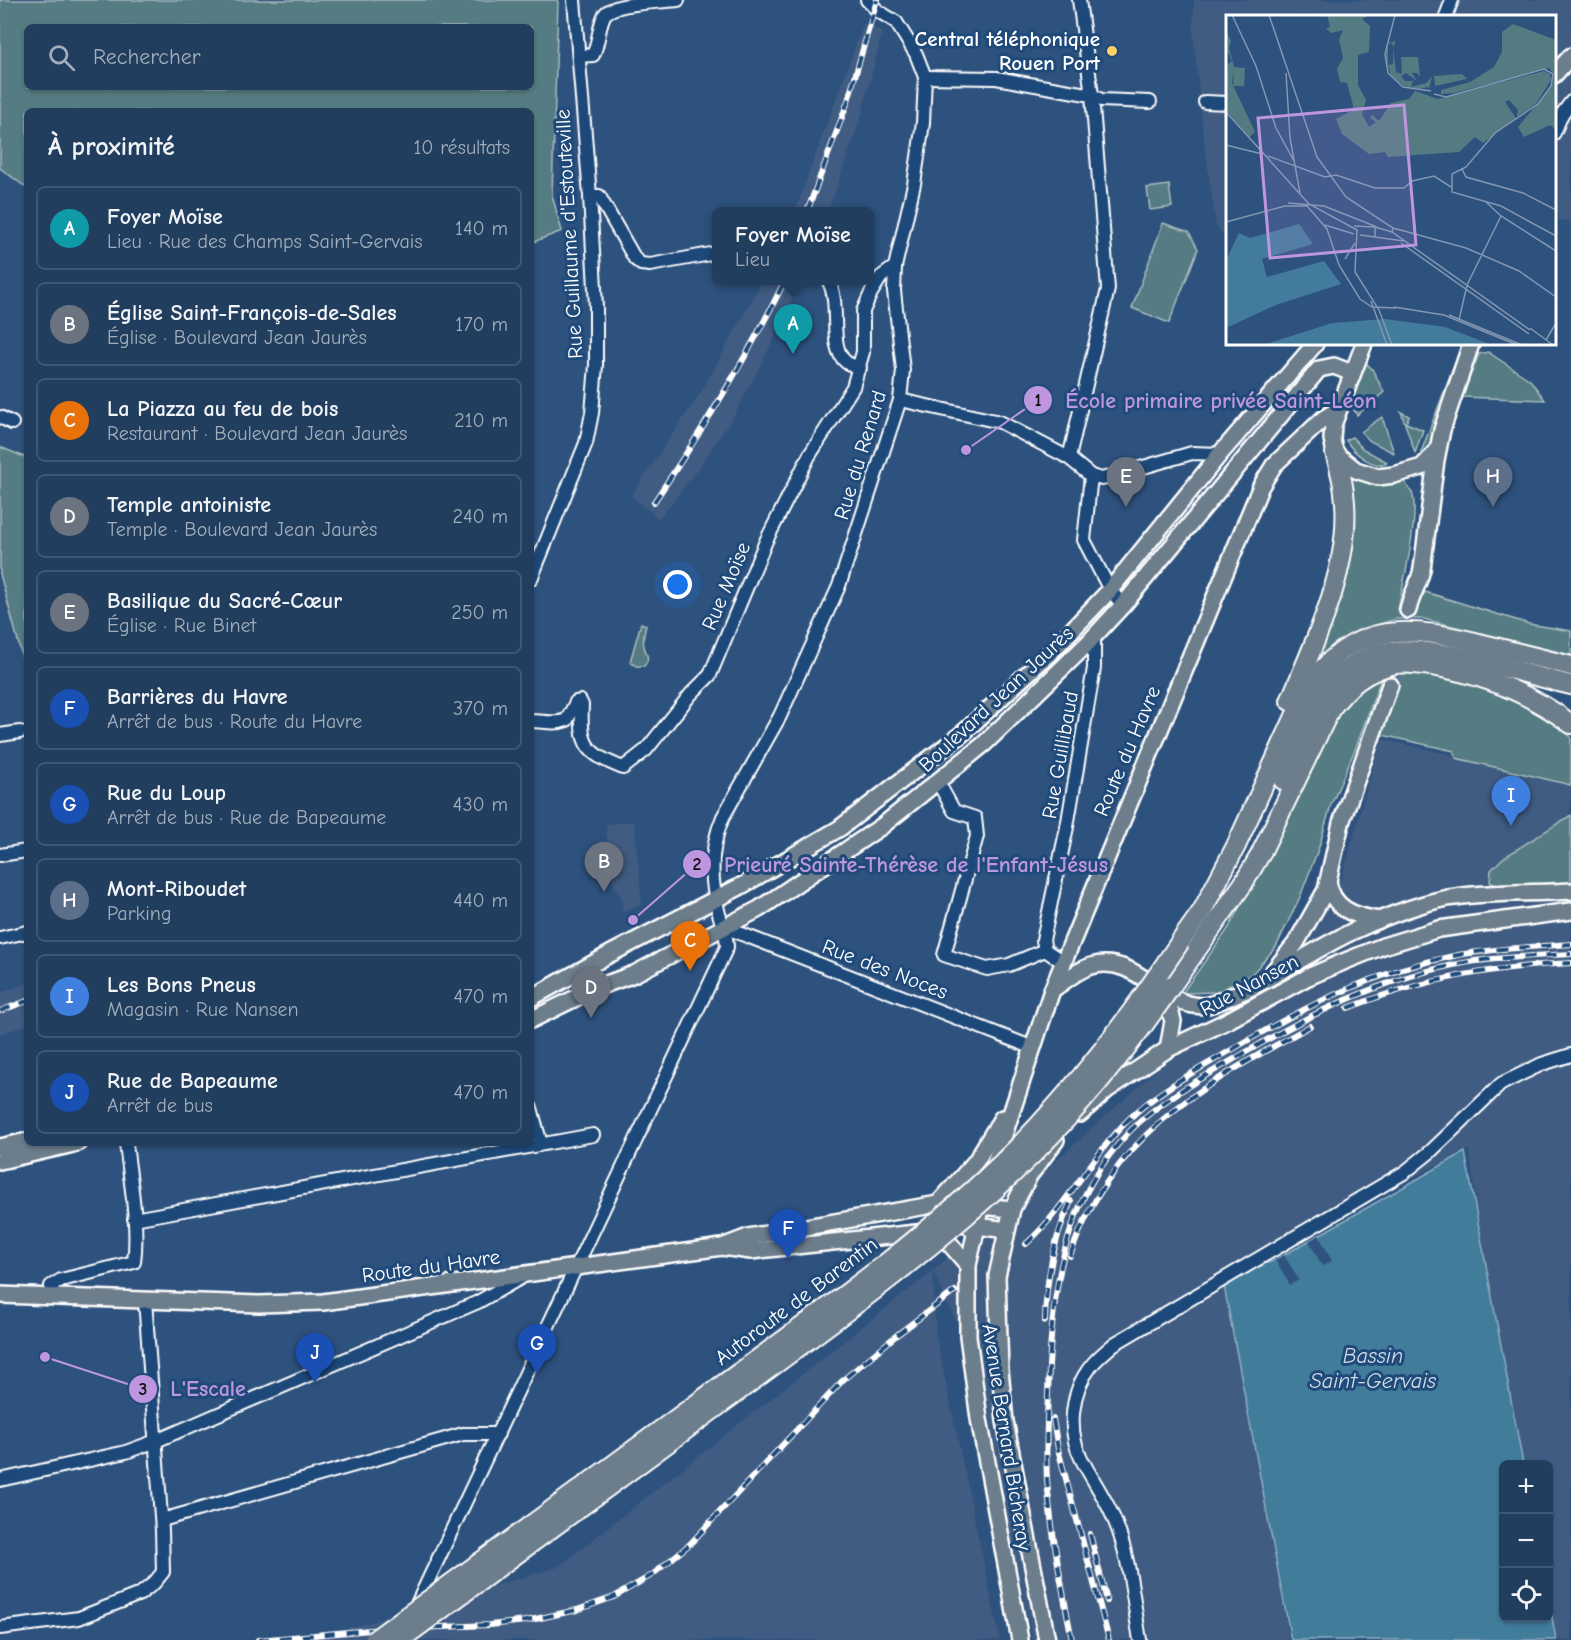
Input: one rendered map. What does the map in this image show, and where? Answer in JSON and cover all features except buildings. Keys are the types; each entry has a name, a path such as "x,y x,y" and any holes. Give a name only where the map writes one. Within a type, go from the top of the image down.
{"highway":[{"path":"1188,940 1196,908 1234,837 1320,629 1332,592 1346,520 1344,487 1335,453"},
{"path":"1188,940 1236,846 1306,693 1317,674 1345,650 1382,634 1410,630 1450,636 1571,666"},
{"path":"1188,940 1231,889 1307,725 1324,694 1339,677 1359,662 1378,653 1401,650 1426,652 1470,660 1571,685"},
{"path":"1188,940 1243,884 1260,855 1330,710 1340,696 1358,679 1382,668 1398,664 1423,664 1452,670 1517,691 1571,724"},
{"name":"Autoroute de Barentin","path":"400,1640 807,1341 906,1266 969,1213 1033,1154 1131,1044 1169,989 1188,940"},
{"name":"Autoroute de Barentin","path":"374,1640 803,1325 956,1204 1014,1151 1080,1080 1188,940"}],"main road":[{"path":"1556,73 1571,56"},
{"name":"Boulevard Jean Jaurès","path":"534,1019 598,987 634,974 840,828 963,733 1052,651 1110,590 1220,454 1314,345"},
{"path":"1364,345 1337,410 1332,431 1335,453 1356,470 1378,477 1422,467 1438,451"},
{"path":"1408,610 1422,569 1442,430 1471,345"},
{"name":"Boulevard Jean Jaurès","path":"534,996 610,954 719,914 759,909 882,826 984,744 1094,637 1319,369 1334,366 1352,373"},
{"name":"Route du Havre","path":"981,1205 1031,1047 1052,990 1267,474 1323,419 1337,410"},
{"path":"1227,1021 1296,943 1324,893 1341,823 1390,686"},
{"path":"1328,880 1332,895 1344,908 1359,917 1379,920"},
{"name":"Rue Nansen","path":"1052,990 1088,967 1100,964 1118,965 1169,989 1188,1004 1205,1005 1220,1001 1264,981 1343,936 1399,912 1450,898 1571,891"},
{"name":"Rue Nansen","path":"1012,1209 1029,1176 1050,1146 1077,1117 1107,1090 1168,1050 1308,977 1383,946 1413,936 1470,924 1571,911"},
{"path":"1168,1050 1173,1021 1169,989"},
{"path":"938,1204 976,1161 1015,1096"},
{"path":"0,1147 24,1142"},
{"path":"0,1161 65,1146"},
{"name":"Route du Havre","path":"0,1295 259,1304 323,1302 722,1247 748,1237 938,1204 981,1205 1012,1209"},
{"name":"Avenue Bernard Bicheray","path":"981,1205 968,1265 968,1336 979,1419 1020,1640"},
{"name":"Avenue Bernard Bicheray","path":"1012,1209 997,1276 1000,1370 1005,1421 1047,1640"},
{"name":"Route du Havre","path":"722,1247 751,1251 977,1226 1007,1230"},
{"path":"938,1230 968,1265"}],"street":[{"name":"Rue Guillaume d'Estouteville","path":"534,572 586,443 592,413 596,364 596,308 590,196 574,0"},
{"path":"579,56 593,55 606,13 615,7 678,0"},
{"name":"Rue du Renard","path":"400,1640 728,947 727,935 719,914 712,866 713,848 718,829 780,716 839,585 900,400 903,370 894,291 896,267 914,184 923,123 925,77 916,54 896,22 878,11 867,0"},
{"path":"1069,458 1108,289 1092,95 1078,0"},
{"path":"1446,15 1452,0"},
{"path":"925,77 996,78 1092,95 1101,100 1150,102"},
{"path":"1205,102 1226,103"},
{"path":"1556,128 1562,114 1571,102"},
{"path":"590,196 599,196 635,259 641,264 650,265 712,254"},
{"name":"Rue Moïse","path":"534,721 556,725 567,720 576,702 579,701 582,705 582,734 594,754 623,768 646,750 691,694 710,675 766,541 809,456 853,387 863,352 863,311 880,277 896,267"},
{"path":"830,285 836,305 837,349 846,362 860,368"},
{"path":"900,400 1000,422 1069,458 1091,476 1102,479 1192,453 1220,454"},
{"path":"0,417 12,423"},
{"path":"1091,476 1084,540 1110,590 1123,605"},
{"name":"Rue Guillibaud","path":"1045,950 1043,940 1068,827 1094,668 1094,637"},
{"path":"0,735 20,732"},
{"path":"938,782 954,812 975,818 977,836 944,955 987,969 1009,965 1045,950 1063,962"},
{"path":"0,855 24,851"},
{"name":"Rue des Noces","path":"719,914 1031,1047"},
{"path":"0,938 24,933"},
{"path":"1140,1640 1122,1543 1114,1518 1080,1455 1073,1434 1073,1413 1077,1390 1090,1367 1114,1344 1405,1172 1430,1152 1501,1084 1542,1064 1571,1055"},
{"path":"534,1119 541,1144"},
{"path":"534,1145 593,1135"},
{"path":"50,1297 51,1286 61,1280 134,1262 136,1252 134,1219 126,1146"},
{"path":"134,1219 530,1146"},
{"path":"0,1480 126,1452 156,1442 478,1302 529,1273"},
{"path":"0,1628 79,1618 140,1594 163,1572 162,1520 145,1300"},
{"path":"162,1520 463,1434 498,1434"}],"shaded area":[{"path":"1194,0 1571,0 1571,222 1556,219 1556,15 1226,15 1226,239 1216,226 1203,134 1193,31"},
{"path":"864,23 882,32 862,113 833,198 830,207 796,207"},
{"path":"760,285 798,285 771,345 736,412 699,468 659,519 631,496 703,389"},
{"path":"1381,739 1571,782 1569,840 1571,847 1571,1640 1554,1640 1551,1622 1553,1622 1553,1460 1522,1460 1483,1245 1469,1150 1224,1269 1289,1640 1033,1640 967,1344 933,1272 936,1336 1000,1640 310,1640 558,1567 933,1271 1302,940 1339,888"},
{"path":"634,821 642,904 621,912 623,901 607,871 609,869 605,861 602,863 596,853 602,849 600,841 607,841 606,824"},
{"path":"24,984 24,1026 0,1034 0,993"}],"green space":[{"path":"0,0 558,0 552,195 562,231 534,242 534,108 24,108 24,186 0,168"},
{"path":"1169,185 1172,207 1150,210 1147,188"},
{"path":"1163,223 1189,232 1198,249 1169,323 1132,308"},
{"path":"1488,352 1530,380 1545,400 1462,397 1479,354"},
{"path":"1366,363 1372,369 1384,392 1357,415 1351,405"},
{"path":"1455,363 1460,365 1434,441 1423,460 1421,452"},
{"path":"1401,412 1409,416 1406,423 1423,430 1415,453"},
{"path":"1382,417 1394,453 1370,441 1361,432"},
{"path":"1352,437 1363,449 1387,462 1375,464 1363,458 1346,440"},
{"path":"0,447 24,457 24,664 0,574"},
{"path":"1351,473 1402,478 1412,493 1414,516 1407,568 1398,609 1413,612 1425,592 1529,624 1571,631 1571,655 1424,619 1396,619 1366,628 1343,639 1316,663 1354,530 1355,509"},
{"path":"641,623 646,625 643,641 648,659 644,666 636,666 630,662"},
{"path":"1400,672 1427,672 1503,693 1541,712 1571,737 1571,785 1456,758 1454,751 1382,735"},
{"path":"1382,676 1356,747 1331,805 1319,847 1300,897 1276,947 1252,974 1217,992 1182,993 1228,929 1297,799 1338,712 1359,686"},
{"path":"1571,815 1571,886 1503,889 1490,882 1491,870 1503,858"}],"water":[{"name":"Bassin Saint-Gervais","path":"1465,1152 1522,1460 1499,1460 1499,1622 1553,1622 1556,1640 1291,1640 1223,1281 1275,1260"}],"pier":[{"path":"1319,1235 1332,1261 1322,1266 1309,1241"},
{"path":"1284,1255 1299,1280 1290,1285 1275,1260"}],"tunnel":[{"path":"1390,685 1408,610"}],"railway":[{"path":"809,207 848,101 877,0"},
{"path":"654,502 723,394 782,285"},
{"path":"1026,1244 1054,1214 1116,1133 1141,1108 1177,1082 1284,1020 1367,981 1426,962 1486,951 1571,944"},
{"path":"1072,1640 1054,1540 1047,1479 1051,1334 1060,1271 1067,1241 1091,1183 1108,1156 1143,1119 1186,1087 1274,1036 1354,996 1410,976 1469,962 1571,954"},
{"path":"1348,1008 1403,989 1458,976 1571,963"},
{"path":"0,1011 24,1002"},
{"path":"1070,1256 1088,1213 1111,1176 1137,1144 1166,1117 1199,1092 1234,1069 1310,1026"},
{"path":"1045,1321 1052,1260 1059,1230 1071,1201"},
{"path":"258,1640 371,1630 490,1625 526,1621 577,1610 614,1597 652,1575 690,1544 844,1379 955,1291"},
{"path":"1053,1419 1058,1449 1109,1640"},
{"path":"1090,1534 1107,1601"}],"place":[{"name":"Central téléphonique Rouen Port","path":"1112,51"},
{"name":"Foyer Moïse","path":"793,354"},
{"name":"École primaire privée Saint-Léon","path":"966,450"},
{"name":"Basilique du Sacré-Cœur","path":"1126,507"},
{"name":"Mont-Riboudet","path":"1493,507"},
{"name":"Les Bons Pneus","path":"1511,826"},
{"name":"Église Saint-François-de-Sales","path":"604,892"},
{"name":"Prieuré Sainte-Thérèse de l'Enfant-Jésus","path":"633,920"},
{"name":"La Piazza au feu de bois","path":"690,971"},
{"name":"Temple antoiniste","path":"591,1018"},
{"name":"Barrières du Havre","path":"788,1259"},
{"name":"L'Escale","path":"45,1357"},
{"name":"Rue du Loup","path":"537,1374"},
{"name":"Rue de Bapeaume","path":"315,1383"}]}
